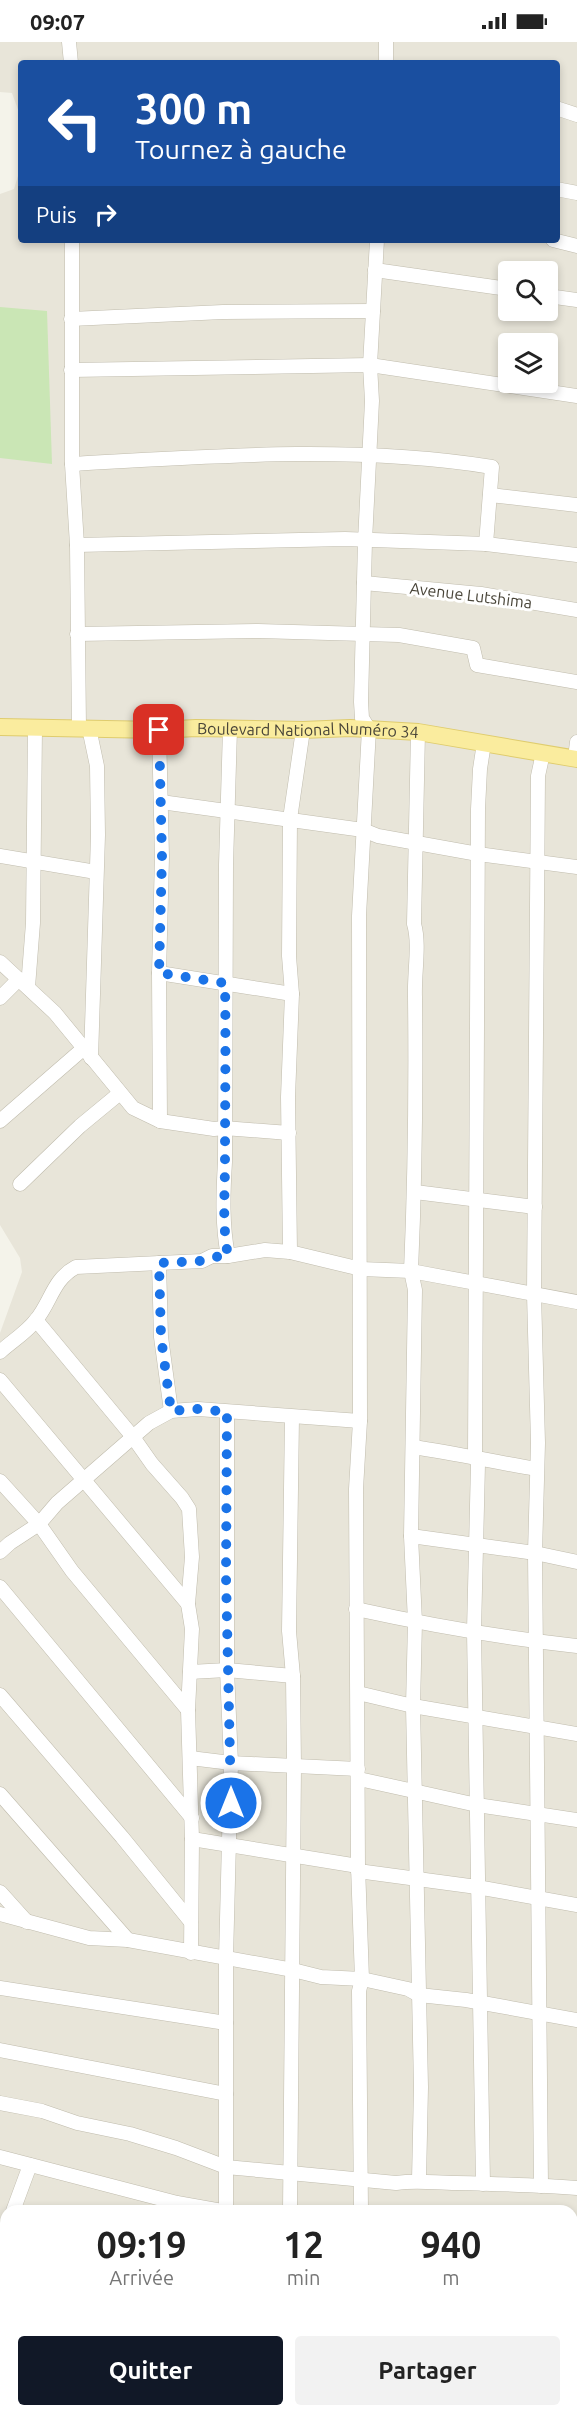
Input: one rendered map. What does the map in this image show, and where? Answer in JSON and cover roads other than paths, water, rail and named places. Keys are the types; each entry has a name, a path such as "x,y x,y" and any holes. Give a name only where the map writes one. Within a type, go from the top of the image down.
{"main road":[{"name":"Boulevard National Numéro 34","path":"0,727 159,730 369,729 418,732 543,753 576,753"}],"street":[{"path":"69,42 71,60"},
{"path":"386,42 386,60"},
{"path":"560,109 577,115"},
{"path":"560,190 577,193"},
{"path":"560,242 577,246"},
{"path":"0,1121 88,1053 99,835 97,766 84,728 77,634 77,545 72,464 70,319 72,243"},
{"path":"361,2205 358,1991 362,1979 358,1868 356,1609 361,1269 358,1137 359,916 369,729 362,718 361,702 365,541 372,401 370,364 377,243"},
{"path":"375,270 498,288"},
{"path":"558,297 577,300"},
{"path":"70,319 223,312 373,311"},
{"path":"71,370 370,364 577,396"},
{"path":"72,464 236,456 446,460 492,467 486,544"},
{"path":"490,495 577,505"},
{"path":"77,545 345,539 486,544 577,555"},
{"name":"Avenue Lutshima","path":"364,583 481,594 577,610"},
{"path":"77,634 258,631 399,635 473,648 477,665 577,682"},
{"path":"0,998 23,983 33,923 35,726"},
{"path":"228,1256 223,1220 225,1212 223,1196 230,729"},
{"path":"159,730 162,857 159,973 160,1121"},
{"path":"290,1252 288,1096 292,994 289,956 290,819 303,730"},
{"path":"418,732 414,924 418,936 414,970 417,1118 411,1271 415,1290 411,1536 415,1622 413,1706 415,1879 421,2087 419,2180"},
{"path":"483,2184 474,1631 478,1464 475,1456 475,1283 478,855 479,779 484,743"},
{"path":"541,2186 535,1553 538,1443 534,1294 538,776 543,753"},
{"path":"161,802 363,830 378,836 478,855 577,867"},
{"path":"0,856 96,872"},
{"path":"0,962 55,1013 134,1108 160,1121 214,1129 289,1133"},
{"path":"159,973 292,994"},
{"path":"20,1184 80,1126 120,1093"},
{"path":"415,1192 535,1207"},
{"path":"0,1352 36,1320 65,1273 76,1267 201,1261 212,1257 265,1250 290,1252 361,1269 411,1271 577,1302"},
{"path":"159,1263 161,1337 171,1411"},
{"path":"36,1320 189,1509 192,1557 188,1604 192,1629 188,1710 192,1818 191,1953"},
{"path":"0,1380 188,1604"},
{"path":"0,1532 5,1547 39,1524 57,1503 149,1423 171,1411 198,1409 360,1421"},
{"path":"224,2205 226,1958 231,1844 231,1763 227,1670 227,1412"},
{"path":"290,2205 294,1767 293,1676 289,1631 292,1417"},
{"path":"412,1447 475,1456 494,1462 536,1469"},
{"path":"0,1480 39,1524 72,1571 147,1664 188,1710"},
{"path":"411,1536 535,1553 577,1562"},
{"path":"0,1587 192,1818"},
{"path":"356,1609 415,1622 577,1647"},
{"path":"190,1672 227,1670 293,1676"},
{"path":"358,1693 413,1706 577,1734"},
{"path":"0,1695 192,1922"},
{"path":"190,1758 359,1774 415,1791 477,1805 577,1820"},
{"path":"0,1794 128,1940"},
{"path":"192,1839 293,1854 415,1879 477,1887 577,1905"},
{"path":"0,1892 27,1923"},
{"path":"0,1914 89,1938 128,1940 321,1977 362,1979 408,1989 419,1995 538,2012 577,2020"},
{"path":"0,1988 226,2023"},
{"path":"0,2050 225,2094"},
{"path":"0,2103 42,2111 77,2123 130,2134 177,2148 226,2167 396,2183 419,2180 436,2183 577,2188"},
{"path":"0,2157 189,2205"},
{"path":"15,2205 30,2165"}]}
